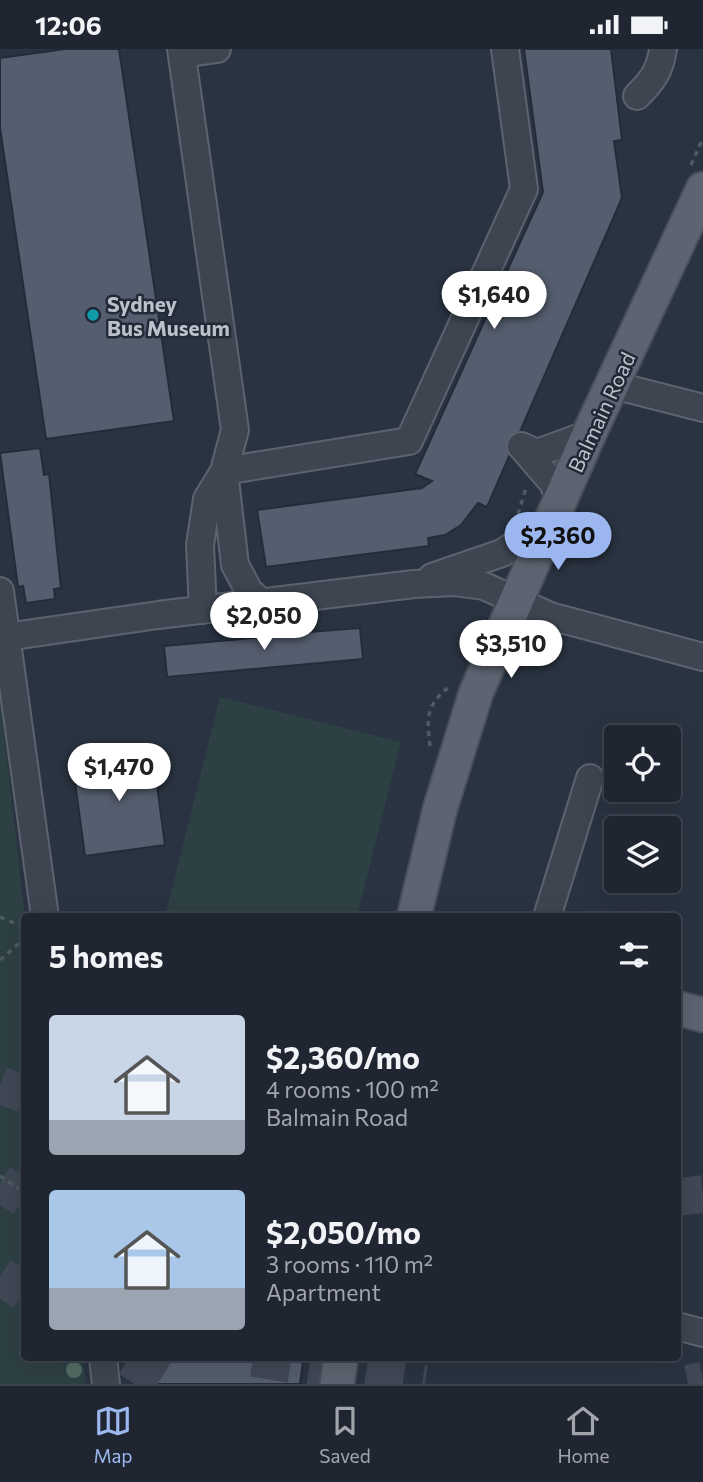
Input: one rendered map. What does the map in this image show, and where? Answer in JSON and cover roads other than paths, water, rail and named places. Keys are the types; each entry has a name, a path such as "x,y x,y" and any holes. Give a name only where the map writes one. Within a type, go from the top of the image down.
{"main road":[{"name":"Balmain Road","path":"415,913 464,725 589,434 703,190"},
{"path":"681,1010 703,1015"},
{"path":"337,1384 341,1361"}],"street":[{"path":"211,609 200,545 207,499 224,471 235,431 181,51 217,49"},
{"path":"224,471 409,441 524,189 505,49"},
{"path":"637,96 654,79 661,67 663,49"},
{"path":"613,385 703,408"},
{"path":"414,584 502,553 556,511 553,483 526,456 521,446 537,453 589,434"},
{"path":"211,609 230,587 235,565 224,471"},
{"path":"235,565 249,591 262,603"},
{"path":"3,638 414,584 471,583 550,616 703,657"},
{"path":"0,591 3,638 44,913"},
{"path":"548,913 590,778"},
{"path":"681,1327 703,1333"},
{"path":"103,1361 106,1384"}],"tunnel":[{"path":"0,1085 21,1093"},
{"path":"0,1183 21,1196"},
{"path":"681,1197 703,1194"},
{"path":"0,1276 21,1290"},
{"path":"134,1361 170,1384"},
{"path":"273,1361 425,1384"},
{"path":"688,1384 703,1381"}],"place":[{"name":"Sydney Bus Museum","path":"93,315"}]}
